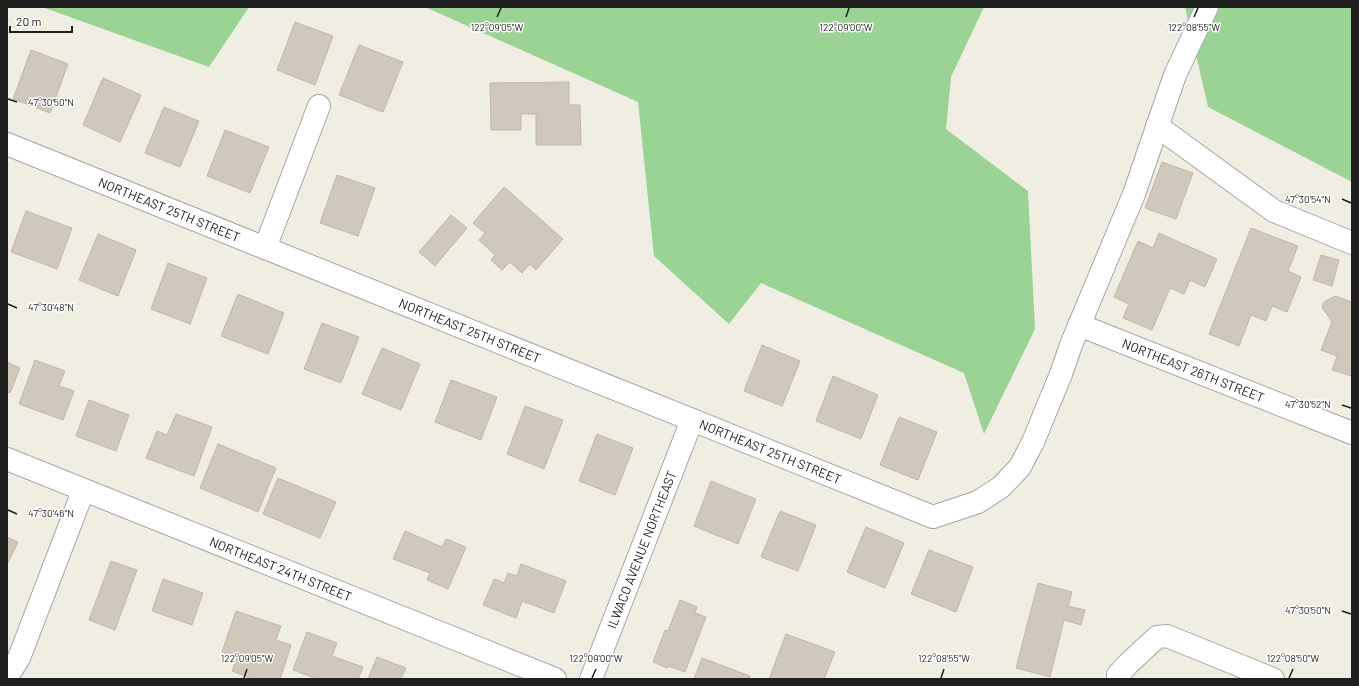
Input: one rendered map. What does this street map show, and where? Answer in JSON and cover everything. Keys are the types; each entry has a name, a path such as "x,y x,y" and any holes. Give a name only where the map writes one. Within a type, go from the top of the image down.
{"street":[{"path":"1079,325 1134,194 1175,75 1207,7"},
{"path":"265,248 319,106"},
{"path":"1157,126 1274,211 1352,243"},
{"name":"NORTHEAST 25TH STREET","path":"7,144 933,517 978,502 1001,487 1020,467 1033,442 1079,325"},
{"name":"NORTHEAST 26TH STREET","path":"1079,325 1352,433"},
{"name":"ILWACO AVENUE NORTHEAST","path":"591,679 692,420"},
{"name":"NORTHEAST 24TH STREET","path":"7,459 83,491 555,679"},
{"path":"7,677 19,658 83,491"},
{"path":"1118,675 1157,637 1167,636 1273,679"}],"green space":[{"path":"42,7 249,7 209,67"},
{"path":"425,7 984,7 951,77 946,129 1028,191 1035,329 984,434 964,373 761,283 729,324 654,256 638,102"},
{"path":"1185,7 1352,7 1352,182 1208,107"}],"building":[{"path":"295,22 333,36 315,85 277,70"},
{"path":"359,45 403,62 383,112 339,95"},
{"path":"31,50 68,64 50,113 13,99"},
{"path":"103,78 141,95 120,142 83,125"},
{"path":"569,82 569,105 580,105 581,145 536,145 536,114 521,114 521,130 491,130 490,83"},
{"path":"164,107 199,121 180,167 145,153"},
{"path":"225,130 269,147 250,193 207,176"},
{"path":"1162,162 1193,173 1176,219 1145,208"},
{"path":"337,175 375,188 358,236 320,223"},
{"path":"504,187 563,239 536,270 530,264 522,273 510,262 502,270 491,260 495,255 479,240 485,233 473,223"},
{"path":"26,211 72,228 57,269 11,252"},
{"path":"451,215 467,228 435,266 419,252"},
{"path":"1251,228 1298,246 1288,271 1301,277 1287,312 1272,306 1266,321 1251,315 1239,346 1209,334"},
{"path":"1159,233 1217,259 1205,287 1190,280 1184,294 1170,288 1152,330 1123,318 1129,304 1114,297 1138,241 1153,248"},
{"path":"98,234 136,250 118,296 79,280"},
{"path":"1321,255 1339,260 1332,286 1313,280"},
{"path":"168,263 207,278 190,324 151,309"},
{"path":"238,294 284,313 268,354 221,336"},
{"path":"1335,296 1352,302 1352,376 1332,370 1337,356 1321,350 1332,322 1322,307 1324,302"},
{"path":"322,323 359,337 341,383 304,369"},
{"path":"762,345 800,361 782,406 744,391"},
{"path":"382,348 420,364 401,410 362,394"},
{"path":"35,360 65,371 59,386 74,391 63,420 19,404"},
{"path":"7,362 20,368 10,393 7,392"},
{"path":"833,376 878,395 861,439 816,421"},
{"path":"451,380 497,397 481,440 435,422"},
{"path":"89,400 129,415 116,451 76,436"},
{"path":"525,406 563,420 544,469 507,454"},
{"path":"176,414 212,427 194,476 146,458 157,431 167,435"},
{"path":"899,417 937,432 918,480 880,465"},
{"path":"597,434 633,448 615,495 579,481"},
{"path":"218,444 276,468 258,512 200,488"},
{"path":"278,478 336,502 320,538 263,514"},
{"path":"711,481 756,499 738,544 694,526"},
{"path":"780,511 816,525 798,571 761,557"},
{"path":"866,527 904,543 885,588 847,572"},
{"path":"405,531 442,547 446,539 466,547 448,589 427,580 430,573 393,559"},
{"path":"7,537 18,542 7,565"},
{"path":"929,550 973,567 956,612 911,594"},
{"path":"111,561 137,570 115,630 89,620"},
{"path":"521,564 566,581 554,613 522,601 516,618 483,605 494,579 504,583 508,573 517,576"},
{"path":"163,579 203,593 192,625 152,611"},
{"path":"1038,583 1072,592 1068,606 1085,610 1081,625 1064,620 1050,677 1016,668"},
{"path":"680,600 697,607 695,613 706,617 685,672 668,666 667,668 653,662 665,630 668,631"},
{"path":"236,611 281,626 276,640 291,645 280,679 254,679 232,671 237,658 222,652"},
{"path":"307,632 337,643 332,656 363,667 358,679 317,679 293,670"},
{"path":"786,634 835,652 824,679 769,679"},
{"path":"377,657 406,668 401,679 368,679"},
{"path":"702,658 750,676 749,679 694,679"}]}
